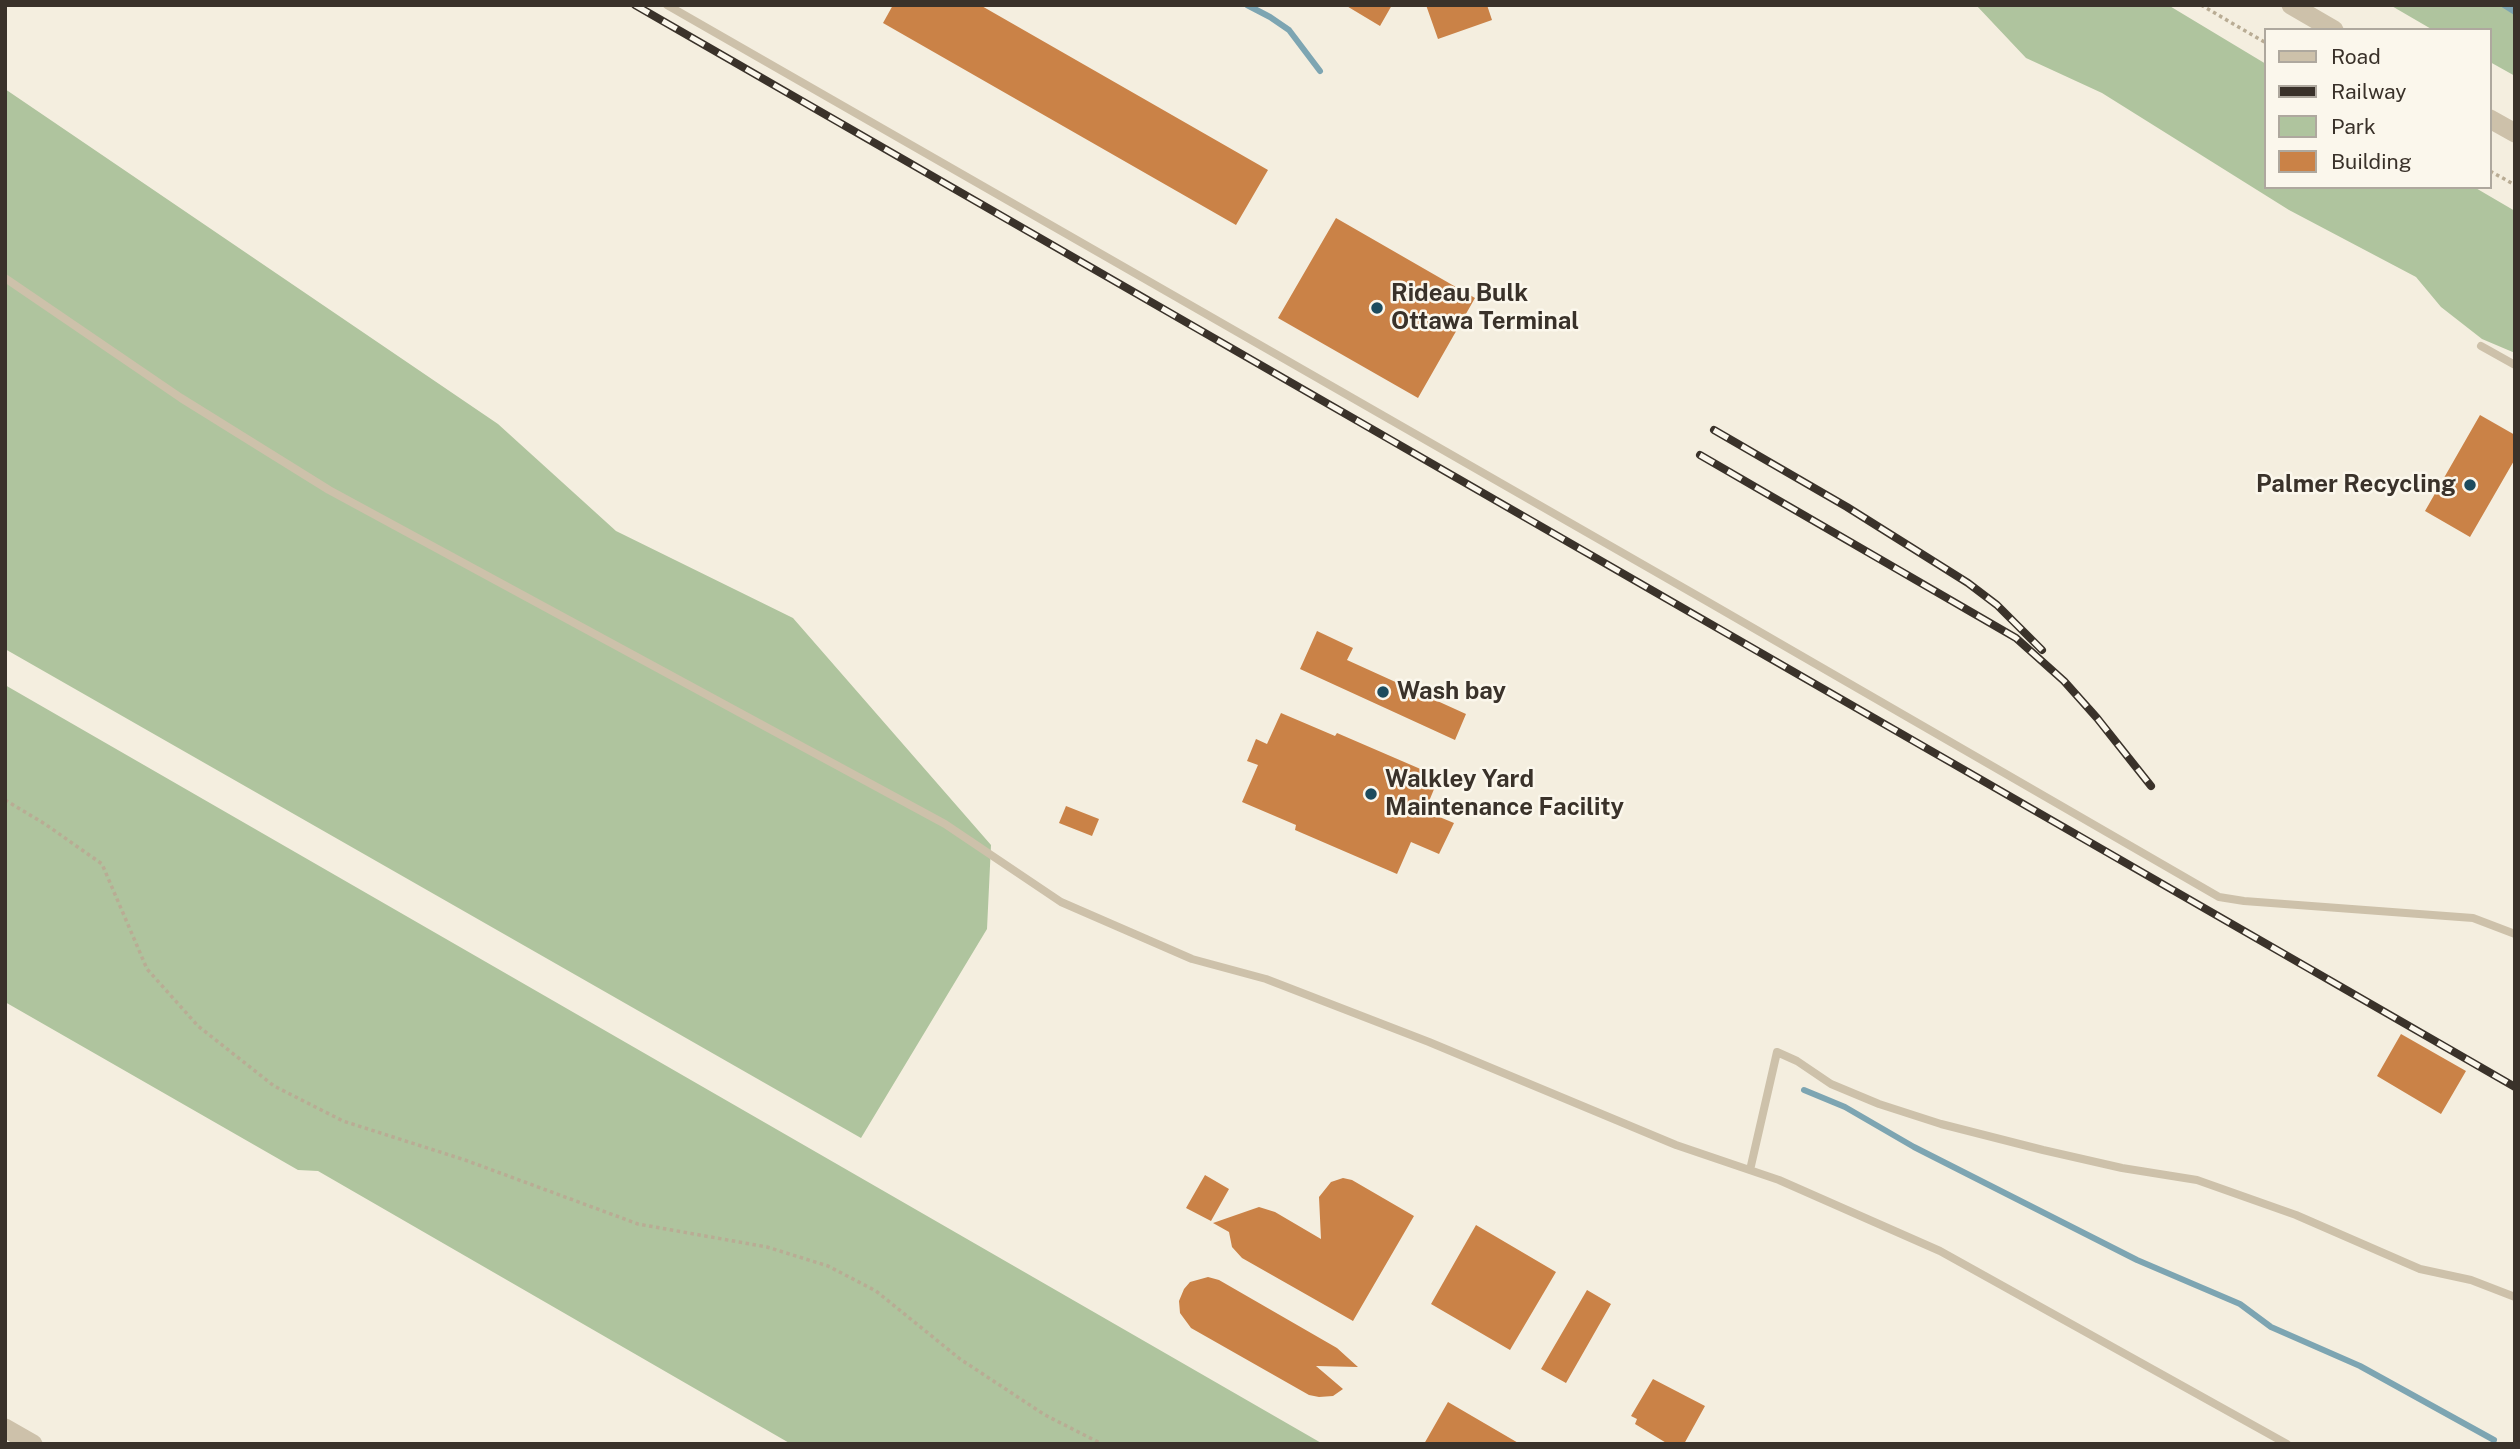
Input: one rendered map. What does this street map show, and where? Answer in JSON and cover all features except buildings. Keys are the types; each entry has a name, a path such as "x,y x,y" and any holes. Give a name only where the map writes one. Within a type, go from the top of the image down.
{"street":[{"path":"2291,5 2331,28"},
{"path":"2492,120 2515,133"},
{"path":"5,1428 33,1444"}],"lane":[{"path":"667,5 1703,598 2210,892 2220,897 2244,901 2473,918 2515,934"},
{"path":"5,278 181,398 329,490 945,824 1061,902 1192,959 1266,979 1429,1042 1676,1144 1779,1180 1940,1251 2287,1444"},
{"path":"2481,346 2515,366"},
{"path":"1750,1170 1777,1052 1797,1061 1831,1084 1879,1104 1941,1124 2056,1153 2122,1168 2197,1180 2296,1215 2420,1269 2471,1280 2515,1297"}],"path":[{"path":"2201,5 2264,42"},
{"path":"2492,172 2515,185"},
{"path":"5,800 102,864 147,969 198,1026 274,1086 343,1121 466,1160 638,1224 767,1247 828,1266 876,1291 960,1359 1035,1408 1102,1444"}],"green space":[{"path":"1976,5 2168,5 2264,63 2264,189 2477,189 2515,211 2515,353 2482,339 2441,307 2416,277 2289,210 2102,93 2026,58"},
{"path":"2390,5 2515,5 2515,76 2492,63 2492,28 2430,28"},
{"path":"5,89 498,424 616,531 793,618 991,845 987,929 861,1138 5,649"},
{"path":"5,685 1323,1444 791,1444 318,1171 298,1170 5,1002"}],"waterway":[{"path":"1247,5 1289,30 1320,71"},
{"path":"2504,5 2515,12"},
{"path":"1804,1090 1845,1107 1914,1147 2137,1260 2240,1304 2271,1327 2360,1366 2494,1440"}],"railway":[{"path":"635,5 2515,1087"},
{"path":"1714,430 1847,507 1968,583 1997,605 2042,650"},
{"path":"1700,455 2016,638 2064,681 2151,786"}],"place":[{"name":"Rideau Bulk Ottawa Terminal","path":"1377,308"},
{"name":"Palmer Recycling","path":"2470,485"},
{"name":"Wash bay","path":"1383,692"},
{"name":"Walkley Yard Maintenance Facility","path":"1371,794"}]}
